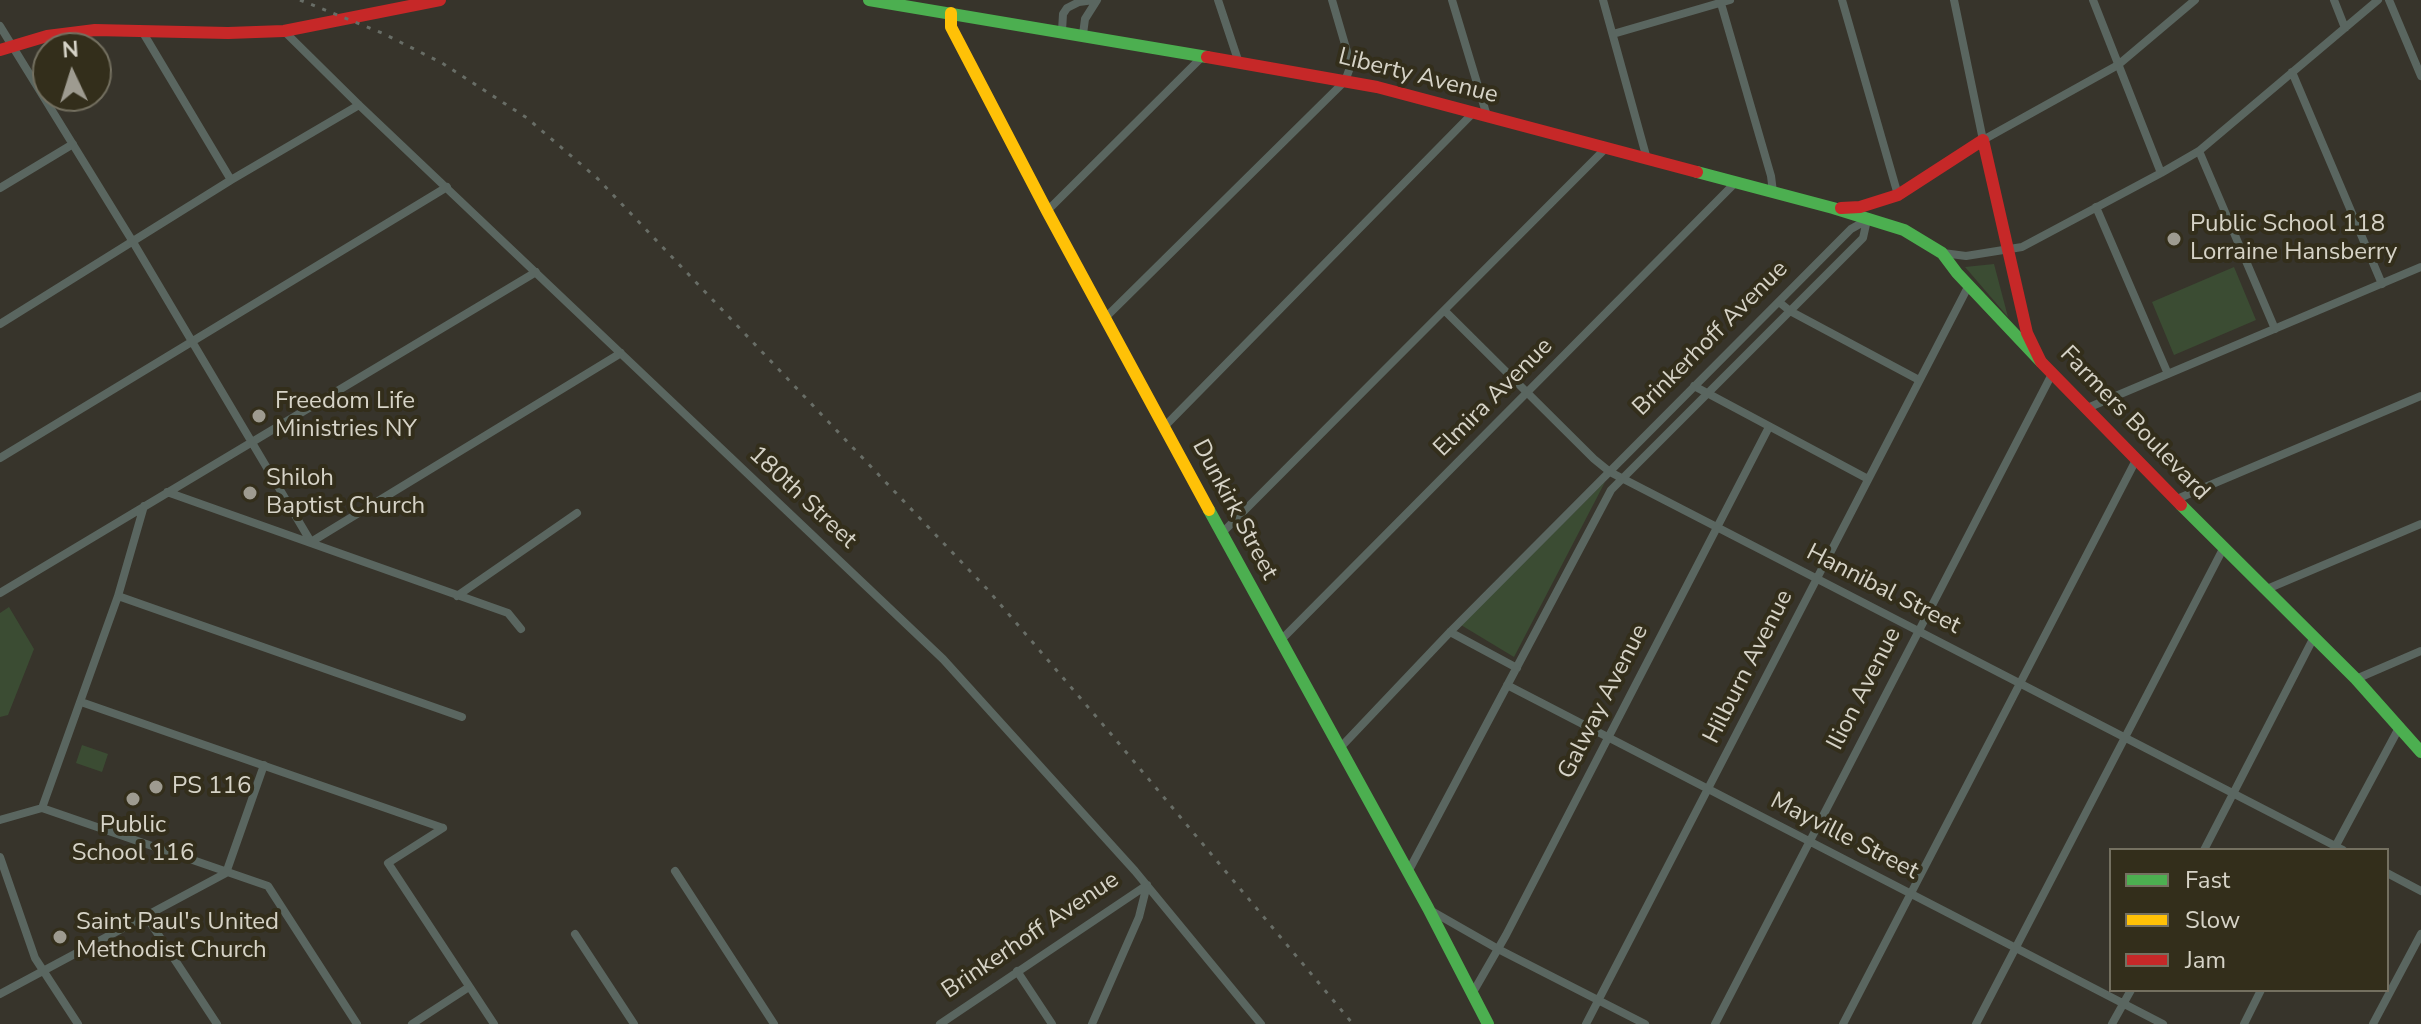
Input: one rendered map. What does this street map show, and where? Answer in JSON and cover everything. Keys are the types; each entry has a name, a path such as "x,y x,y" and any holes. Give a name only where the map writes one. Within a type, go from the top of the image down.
{"main road":[{"path":"6,48 71,32 284,31 440,0"},
{"name":"Liberty Avenue","path":"869,0 1345,81 1833,208 1904,230 1942,253 2041,362"},
{"name":"Dunkirk Street","path":"951,13 951,27 1047,211 1428,908 1488,1024"},
{"path":"1833,208 1860,207 1898,195 1983,140"},
{"name":"Farmers Boulevard","path":"1983,140 2027,333 2041,362 2356,679 2421,752"}],"street":[{"path":"1062,31 1063,14 1067,8 1079,2 1096,0"},
{"path":"1083,34 1085,19 1096,0"},
{"path":"1218,0 1239,63"},
{"path":"1105,318 1345,81 1351,65 1332,0"},
{"path":"1164,427 1480,114 1452,0"},
{"path":"1603,0 1647,159"},
{"path":"1842,0 1898,195"},
{"name":"Farmers Boulevard","path":"1954,0 1983,140"},
{"path":"2093,0 2161,173"},
{"path":"1983,140 2118,65 2195,0"},
{"path":"2334,0 2345,28"},
{"path":"1942,253 1966,256 2022,247 2199,151 2378,0"},
{"path":"2389,0 2421,76"},
{"path":"1613,34 1724,1 1773,192"},
{"path":"0,26 6,48 73,144 311,542"},
{"path":"142,31 231,180"},
{"name":"180th Street","path":"284,31 943,659 1147,885 1261,1024"},
{"path":"1047,211 1202,57"},
{"path":"2292,72 2382,284"},
{"path":"0,324 231,180 359,105"},
{"path":"0,188 73,144"},
{"path":"1222,533 1606,148"},
{"path":"2199,151 2275,329"},
{"name":"Elmira Avenue","path":"1280,641 1736,182"},
{"path":"0,458 447,187"},
{"path":"2096,207 2168,374"},
{"name":"Brinkerhoff Avenue","path":"1339,749 1450,632 1694,386 1851,229 1867,220"},
{"name":"Brinkerhoff Avenue","path":"1408,872 1611,490 1863,238 1867,220"},
{"path":"2085,409 2421,267"},
{"path":"0,593 536,272"},
{"name":"Hilburn Avenue","path":"1586,1024 1969,285"},
{"path":"1779,302 1790,311 1919,380"},
{"name":"Hannibal Street","path":"1445,311 1610,472 2335,848"},
{"path":"311,542 621,353"},
{"name":"Ilion Avenue","path":"1715,1024 2052,374"},
{"path":"1694,386 1868,479"},
{"path":"2177,499 2421,396"},
{"name":"Galway Avenue","path":"1472,995 1769,427"},
{"path":"1843,1024 2136,460"},
{"path":"167,492 508,613 521,629"},
{"path":"42,808 118,596 144,506"},
{"path":"457,596 577,513"},
{"path":"2267,589 2421,524"},
{"path":"1976,1024 2224,547"},
{"path":"118,596 462,717"},
{"path":"1450,632 1517,668"},
{"path":"2205,848 2314,637"},
{"path":"2356,679 2421,651"},
{"name":"Mayville Street","path":"1507,685 2163,1024"},
{"path":"81,702 443,828 388,863 494,1024"},
{"path":"2338,848 2400,726"},
{"path":"0,994 226,873 264,765"},
{"path":"0,820 42,808 268,886 357,1024"},
{"path":"0,857 35,958 78,1024"},
{"path":"675,871 774,1024"},
{"path":"2389,874 2421,891"},
{"path":"1092,1024 1139,917 1147,885"},
{"name":"Brinkerhoff Avenue","path":"940,1024 1147,885"},
{"path":"1428,908 1498,949 1645,1024"},
{"path":"146,916 217,1024"},
{"path":"1442,936 1469,933"},
{"path":"575,934 634,1024"},
{"path":"2373,1024 2421,934"},
{"path":"1017,971 1052,1024"},
{"path":"412,1024 469,987"},
{"path":"2112,1024 2130,992"},
{"path":"2244,1024 2260,992"}],"green space":[{"path":"1994,264 2008,317 1965,267"},
{"path":"2234,267 2256,320 2174,355 2152,302"},
{"path":"1605,482 1514,657 1461,625"},
{"path":"9,607 34,649 8,715 0,717 0,613"},
{"path":"82,745 108,754 102,772 76,763"}],"railway":[{"path":"300,0 382,33 442,63 527,118 598,179 988,590 1353,1024"}],"traffic: fast":[{"path":"869,0 1207,57"},
{"path":"1697,172 1904,230 1942,253 2041,362"},
{"path":"2181,505 2356,679 2421,752"},
{"path":"1209,510 1428,908 1488,1024"}],"traffic: slow":[{"path":"951,13 951,27 1209,510"}],"traffic: jam":[{"path":"0,50 47,36 95,30 284,31 440,0"},
{"path":"1207,57 1377,87 1697,172"},
{"path":"1841,208 1860,207 1898,195 1983,140 2027,333 2041,362 2181,505"}],"place":[{"name":"Public School 118 Lorraine Hansberry","path":"2174,239"},
{"name":"Freedom Life Ministries NY","path":"259,416"},
{"name":"Shiloh Baptist Church","path":"250,493"},
{"name":"PS 116","path":"156,787"},
{"name":"Public School 116","path":"133,799"},
{"name":"Saint Paul's United Methodist Church","path":"60,937"}]}
